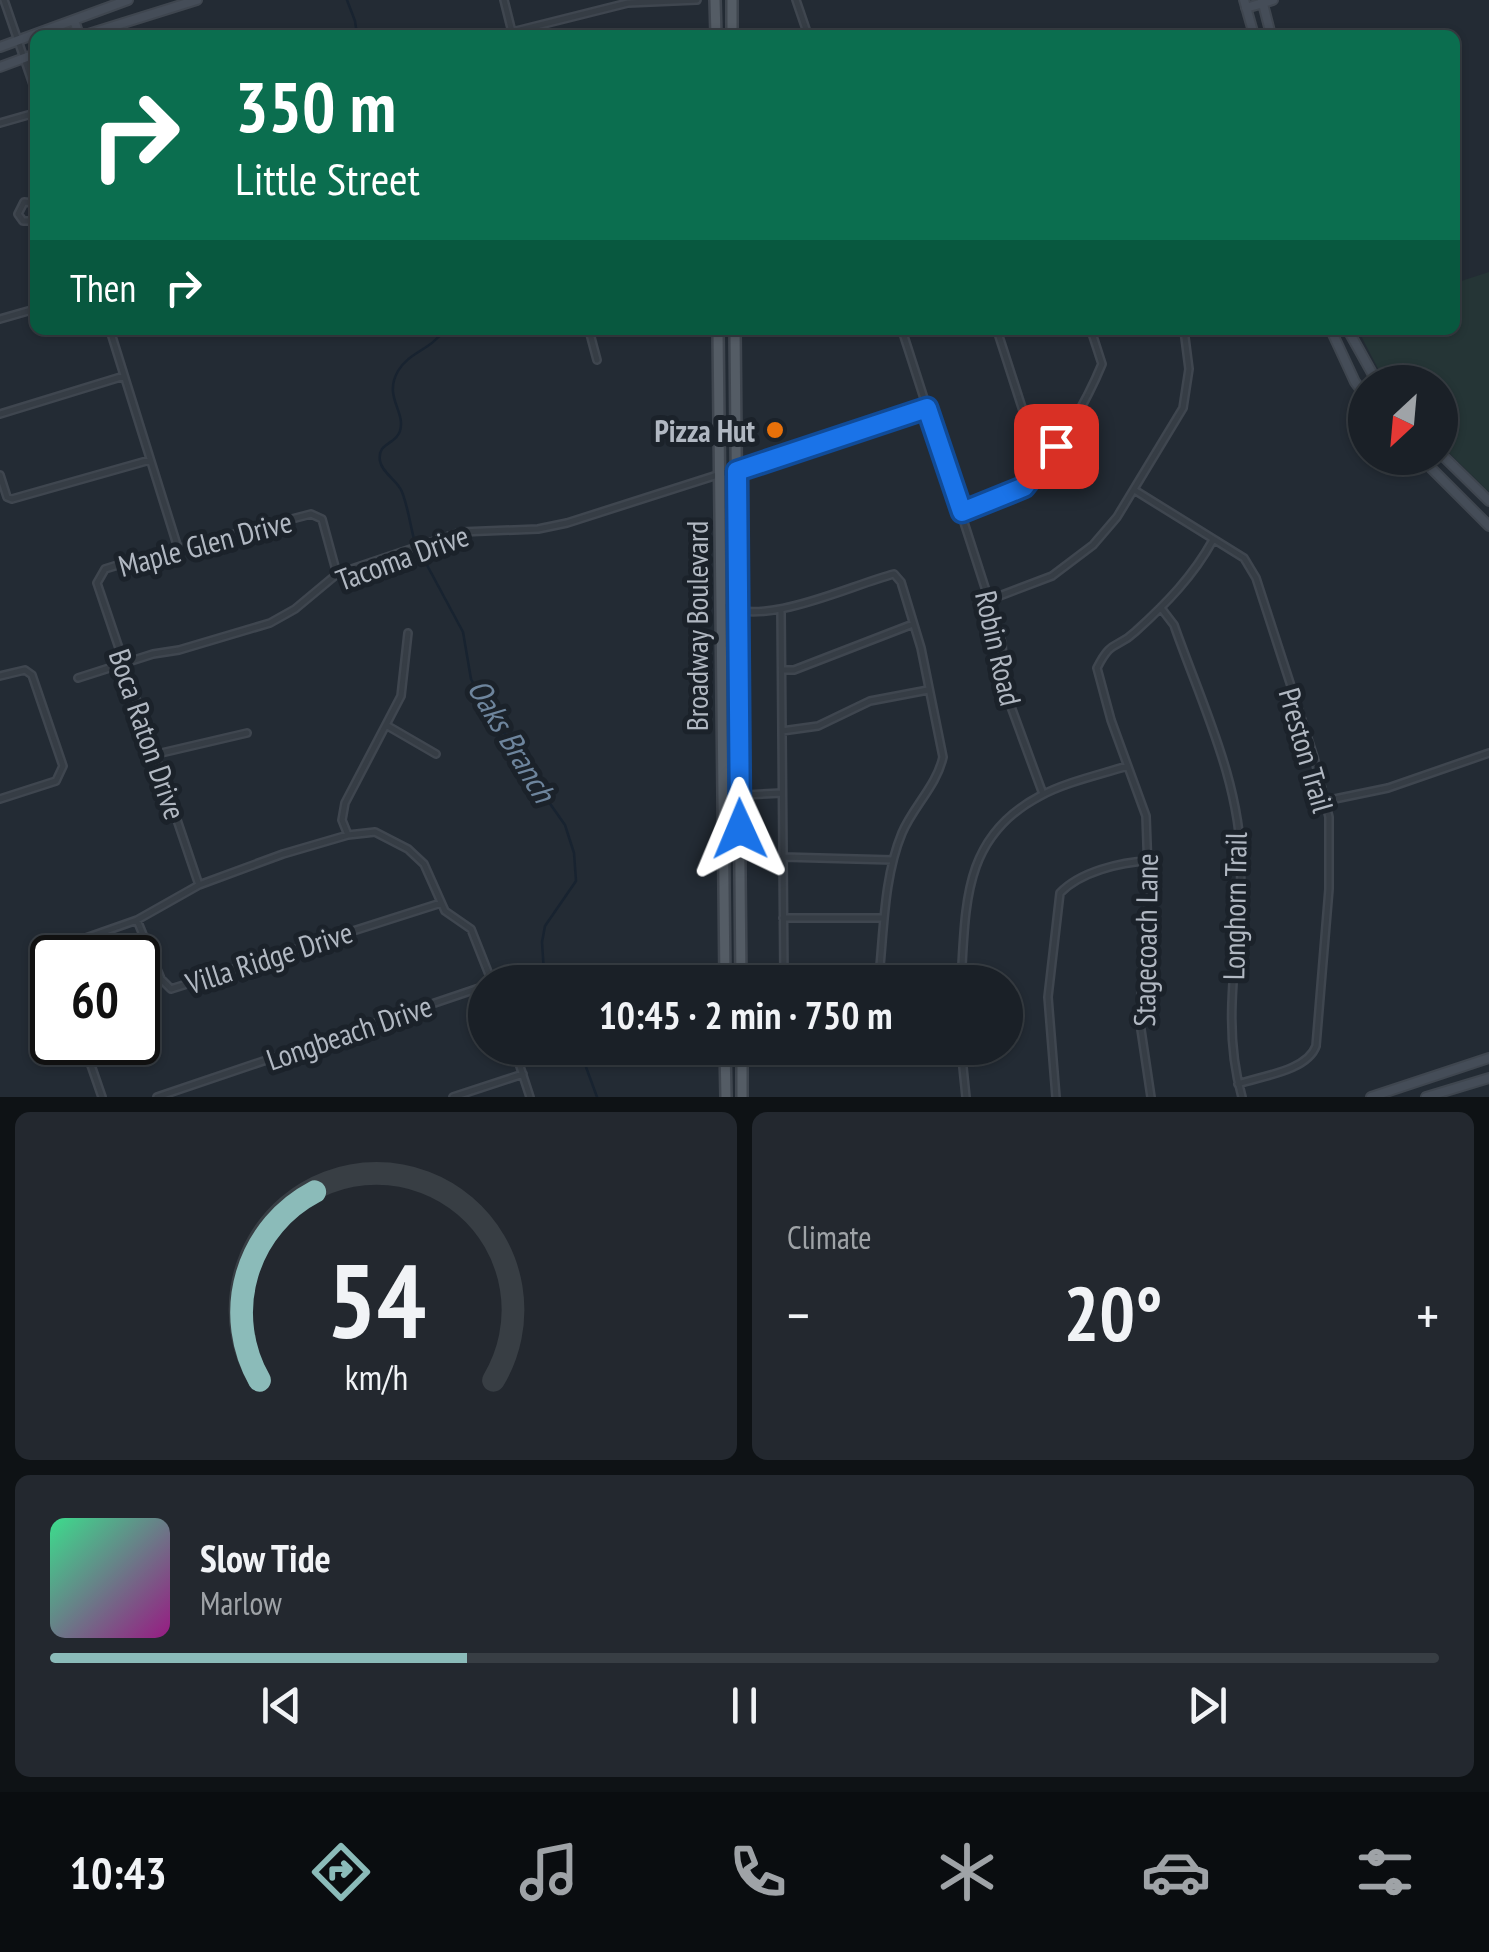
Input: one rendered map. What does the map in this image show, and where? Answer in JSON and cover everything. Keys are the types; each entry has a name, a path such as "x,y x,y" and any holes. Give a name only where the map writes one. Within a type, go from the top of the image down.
{"main road":[{"path":"47,30 128,0"},
{"path":"98,30 197,0"},
{"path":"716,0 716,30"},
{"path":"732,0 732,30"},
{"path":"1253,30 1245,4 1273,0"},
{"path":"1262,2 1270,30"},
{"path":"74,20 79,30"},
{"path":"0,48 30,36"},
{"path":"0,67 30,56"},
{"name":"Broadway Boulevard","path":"718,335 725,965"},
{"name":"Broadway Boulevard","path":"735,335 741,965"},
{"path":"1333,335 1348,367"},
{"path":"1351,335 1368,365"},
{"path":"1458,471 1489,501"},
{"path":"1438,475 1489,526"},
{"path":"1371,1097 1489,1058"},
{"path":"725,1065 726,1097"},
{"path":"742,1065 742,1097"},
{"path":"1438,1074 1444,1091"},
{"path":"1426,1097 1489,1078"}],"street":[{"path":"4,0 30,75"},
{"path":"504,0 512,30"},
{"path":"528,30 628,4 697,0"},
{"path":"796,0 806,30"},
{"path":"0,123 30,114"},
{"path":"30,203 24,202 18,214 23,222 30,222"},
{"path":"0,319 30,310"},
{"path":"112,335 178,548"},
{"path":"589,335 596,360"},
{"name":"Robin Road","path":"904,335 990,600 1002,643 1010,704 1043,794"},
{"path":"999,335 1027,422 1056,446"},
{"path":"962,512 1024,487 1056,446 1088,396 1102,364 1093,335"},
{"path":"990,600 1052,576 1105,531 1136,491 1182,408 1189,368 1185,335"},
{"path":"0,414 124,376"},
{"name":"Tacoma Drive","path":"78,678 270,623 296,609 337,574 461,532 568,524 927,408"},
{"path":"0,476 7,497 12,499 150,460"},
{"name":"Preston Trail","path":"1136,491 1244,558 1256,578 1329,817 1329,889 1316,1046 1313,1054 1301,1063 1238,1084"},
{"name":"Maple Glen Drive","path":"96,583 106,569 311,514 322,519 337,574"},
{"name":"Stagecoach Lane","path":"1151,1097 1140,1023 1149,861 1146,816 1097,668 1109,646 1129,638 1161,608 1199,566 1213,540"},
{"path":"720,605 738,612 780,609 894,574 901,582 943,757 940,770 902,833 893,860 880,965"},
{"name":"Boca Raton Drive","path":"96,583 200,884"},
{"name":"Longhorn Trail","path":"1161,608 1174,625 1235,805 1241,869 1232,974 1231,1048 1242,1097"},
{"path":"780,609 784,965"},
{"path":"782,670 794,670 913,624"},
{"path":"348,835 342,820 345,802 401,696 408,632"},
{"path":"0,676 28,671 32,675 63,766 56,782 0,799"},
{"path":"782,731 836,720 870,702 928,690"},
{"path":"386,726 436,754"},
{"path":"158,754 247,733"},
{"path":"1325,800 1391,787 1489,753"},
{"path":"962,965 970,879 978,858 1007,816 1043,794 1128,766"},
{"path":"722,796 782,793"},
{"path":"94,935 137,920 200,884 348,835 374,832 408,849 424,864 451,918 471,929 485,965"},
{"path":"783,857 893,860"},
{"path":"1056,1097 1048,997 1060,893 1086,876 1149,861"},
{"name":"Villa Ridge Drive","path":"137,920 161,979 171,989 441,903"},
{"path":"782,918 884,918"},
{"name":"Longbeach Drive","path":"157,1097 468,992"},
{"path":"91,1065 102,1097"},
{"path":"520,1065 530,1097"},
{"path":"963,1065 966,1097"},
{"path":"453,1097 523,1074"}],"shaded area":[{"path":"1489,272 1489,492 1458,462 1458,365 1376,365 1361,335 1460,335 1460,281"}],"waterway":[{"name":"Oaks Branch","path":"347,0 356,30"},
{"name":"Oaks Branch","path":"414,539 402,492 384,469 380,455 400,431 393,389 398,371 439,335"},
{"name":"Oaks Branch","path":"421,554 463,632 471,679 490,715 538,775 546,798 565,825 574,853 576,881 545,926 543,965"},
{"name":"Oaks Branch","path":"585,1065 597,1097"}],"place":[{"name":"Pizza Hut","path":"775,430"}],"route":[{"path":"740,829 737,471 927,408 962,512 1024,487 1056,446"}]}
